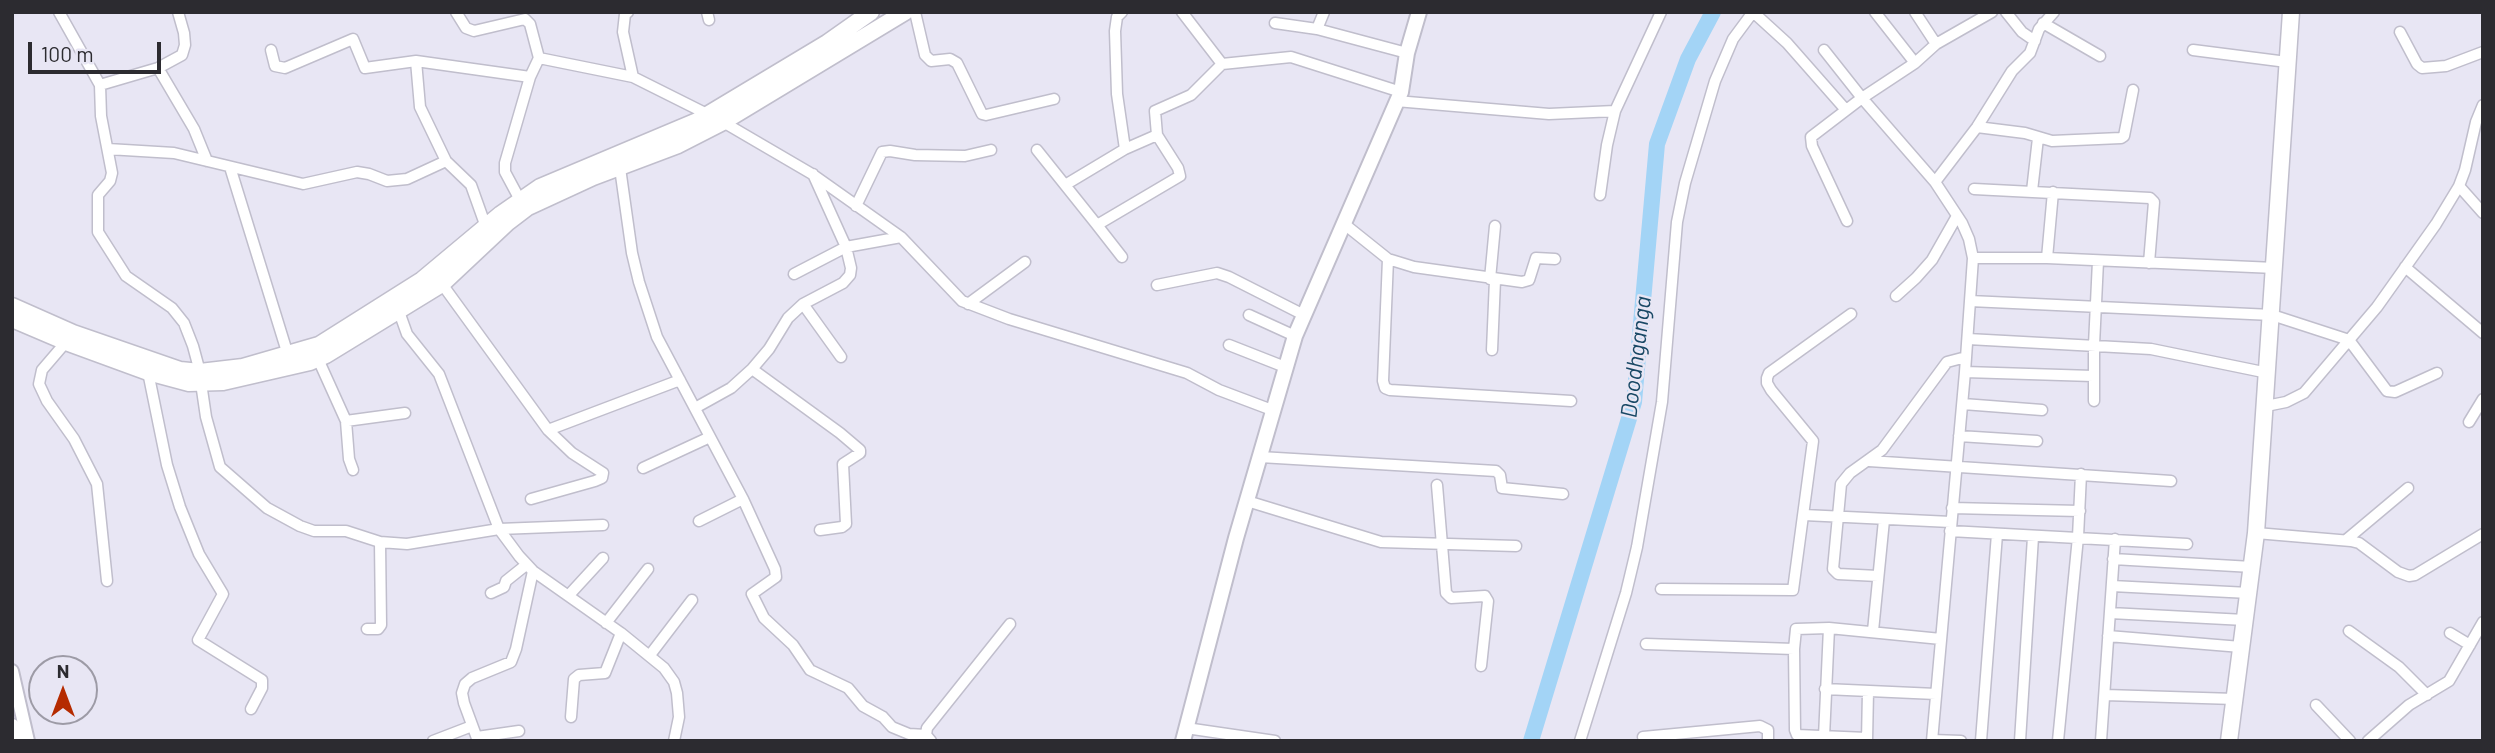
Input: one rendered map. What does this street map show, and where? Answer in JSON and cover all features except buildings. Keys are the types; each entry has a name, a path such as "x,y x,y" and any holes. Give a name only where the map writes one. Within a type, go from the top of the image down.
{"main road":[{"path":"13,316 66,342 148,372 189,383 319,345 442,284 528,207 555,193 678,145 871,12"},
{"path":"13,316 200,378 235,379 318,359 396,305 486,227 540,187 715,119 905,12"},
{"path":"1184,734 1272,410 1295,336 1399,96 1407,53 1419,12"},
{"path":"2229,741 2256,533 2291,12"},
{"path":"12,727 16,741"}],"street":[{"path":"59,12 100,85 101,116 111,178 99,195 98,232 126,276 172,308 184,323 193,346 206,417 222,471 267,508 288,521 314,531 346,531 380,542 407,544 499,529 603,525"},
{"path":"100,85 158,68 182,55 184,33 178,12"},
{"path":"456,12 466,27 474,32 525,19 530,24 539,58 530,77 505,163 505,172 520,200"},
{"path":"915,12 925,55 931,61 950,59 957,63 982,114 986,116 1054,99"},
{"path":"1122,12 1117,17 1115,32 1117,94 1125,149"},
{"path":"1182,12 1222,64"},
{"path":"1317,29 1324,12"},
{"path":"1600,195 1615,111 1661,12"},
{"path":"1580,741 1637,547 1661,402 1677,222 1685,183 1715,81 1733,39 1753,12 1787,43 1846,110"},
{"path":"1875,12 1915,63"},
{"path":"1915,12 1936,44"},
{"path":"1847,221 1811,141 1818,131 1915,63 1936,44 1992,12"},
{"path":"2006,12 2022,32 2035,41"},
{"path":"1935,182 1977,127 2012,71 2030,53 2043,23 2054,12"},
{"path":"623,13 623,36 633,78"},
{"path":"1275,23 1317,29 1407,53"},
{"path":"2043,23 2100,56"},
{"path":"2400,32 2417,64 2422,68 2446,66 2483,52"},
{"path":"271,50 275,66 285,68 353,39 365,68 416,61 530,77"},
{"path":"1824,50 1935,182 1969,239 1973,258 1963,404 1932,740 1961,741"},
{"path":"2193,50 2287,62"},
{"path":"1097,225 1180,176 1178,168 1157,135 1155,111 1191,95 1222,64 1291,57 1399,96 1549,114 1615,111"},
{"path":"539,58 633,78 715,119 812,174 901,237 952,293 968,304 1186,373 1219,390 1272,410"},
{"path":"416,61 420,107 446,161 469,181 486,227"},
{"path":"158,68 194,129 206,161"},
{"path":"1977,127 2025,133 2052,141 2123,137 2133,90"},
{"path":"2266,407 2287,402 2304,393 2377,307 2459,186 2483,104"},
{"path":"1065,185 1125,149 1157,135"},
{"path":"2032,191 2038,138"},
{"path":"108,149 174,153 303,184 356,172 387,181 407,179 446,161"},
{"path":"856,206 882,152 965,156 990,150"},
{"path":"1037,150 1122,257"},
{"path":"230,167 288,355"},
{"path":"620,168 632,253 657,337 743,499 776,572 776,577 752,594 764,618 793,645 810,670 848,688 863,706 877,713 896,729 928,738 927,728 1010,624"},
{"path":"695,408 731,388 752,369 769,349 788,318 803,303 848,279 851,268 846,247 812,174"},
{"path":"2459,186 2483,213"},
{"path":"1974,189 2147,197 2153,200 2149,263"},
{"path":"2047,258 2053,191"},
{"path":"1896,296 1932,260 1957,216"},
{"path":"1343,223 1388,260 1413,267 1526,282 1536,258 1555,259"},
{"path":"1492,350 1495,226"},
{"path":"794,274 846,247 901,237"},
{"path":"1973,258 2047,258 2275,268"},
{"path":"1388,260 1383,381 1385,388 1571,401"},
{"path":"2094,401 2098,261"},
{"path":"968,304 1025,262"},
{"path":"2405,267 2483,333"},
{"path":"1157,285 1217,273 1304,315"},
{"path":"442,284 548,430 572,453 600,470 604,476 531,499"},
{"path":"1970,301 2272,315 2349,340 2387,391 2395,392 2437,373"},
{"path":"803,303 841,358"},
{"path":"396,305 407,334 439,374 499,529 529,568 607,622 650,655 668,674 677,693 679,717 674,741"},
{"path":"1661,589 1793,590 1813,441 1771,390 1767,378 1769,373 1851,314"},
{"path":"1249,315 1295,336"},
{"path":"1968,339 2151,349 2268,373"},
{"path":"66,342 42,370 38,377 39,384 47,401 74,439 97,484 107,581"},
{"path":"1229,345 1285,367"},
{"path":"1878,576 1835,573 1833,569 1841,484 1850,473 1882,450 1947,362 1966,357"},
{"path":"318,359 346,421 349,459 353,470"},
{"path":"752,369 860,450 860,453 842,464 846,524 820,530"},
{"path":"148,372 167,465 180,507 199,554 223,594 198,639 262,680 262,688 251,709"},
{"path":"1965,372 2093,376"},
{"path":"548,430 680,380"},
{"path":"2469,422 2483,399"},
{"path":"1963,404 2042,410"},
{"path":"346,421 405,413"},
{"path":"1959,436 2037,441"},
{"path":"643,468 710,437"},
{"path":"1260,457 1496,471 1500,475 1502,488 1563,494"},
{"path":"1869,461 2171,481"},
{"path":"2058,741 2078,537 2081,474"},
{"path":"1437,485 1447,596 1482,596 1488,601 1481,666"},
{"path":"2346,540 2408,488"},
{"path":"699,521 743,499"},
{"path":"1247,501 1381,542 1516,546"},
{"path":"1952,508 2080,511"},
{"path":"1804,515 1884,520 2033,537 2187,544"},
{"path":"1873,631 1884,520"},
{"path":"2256,533 2346,540 2359,544 2398,572 2409,576 2483,534"},
{"path":"1981,741 1997,534"},
{"path":"2020,741 2033,537"},
{"path":"2101,741 2115,539"},
{"path":"368,629 378,629 380,625 380,542"},
{"path":"569,595 603,558"},
{"path":"2113,559 2252,567"},
{"path":"491,593 504,587 506,580 529,568"},
{"path":"519,731 477,739 462,692 465,684 472,678 511,662 516,649 529,568"},
{"path":"607,622 648,569"},
{"path":"2112,586 2249,593"},
{"path":"650,655 692,600"},
{"path":"2110,613 2245,620"},
{"path":"2368,741 2409,705 2449,681 2483,622"},
{"path":"1868,691 1867,739 1797,735 1794,633 1799,627 1873,631 1941,639"},
{"path":"1824,737 1829,628"},
{"path":"2349,631 2399,667 2427,695"},
{"path":"571,717 574,679 579,675 605,673 621,633"},
{"path":"2450,633 2470,645"},
{"path":"2108,636 2241,647"},
{"path":"1646,644 1794,649"},
{"path":"12,671 28,741"},
{"path":"1825,689 1936,694"},
{"path":"2105,695 2235,699"},
{"path":"2316,705 2350,741"},
{"path":"433,741 472,726"},
{"path":"1643,737 1760,726 1768,730 1768,741"},
{"path":"1184,734 1275,741"}],"waterway":[{"name":"Doodhganga","path":"1531,741 1634,402 1657,144 1688,59 1713,12"}]}
